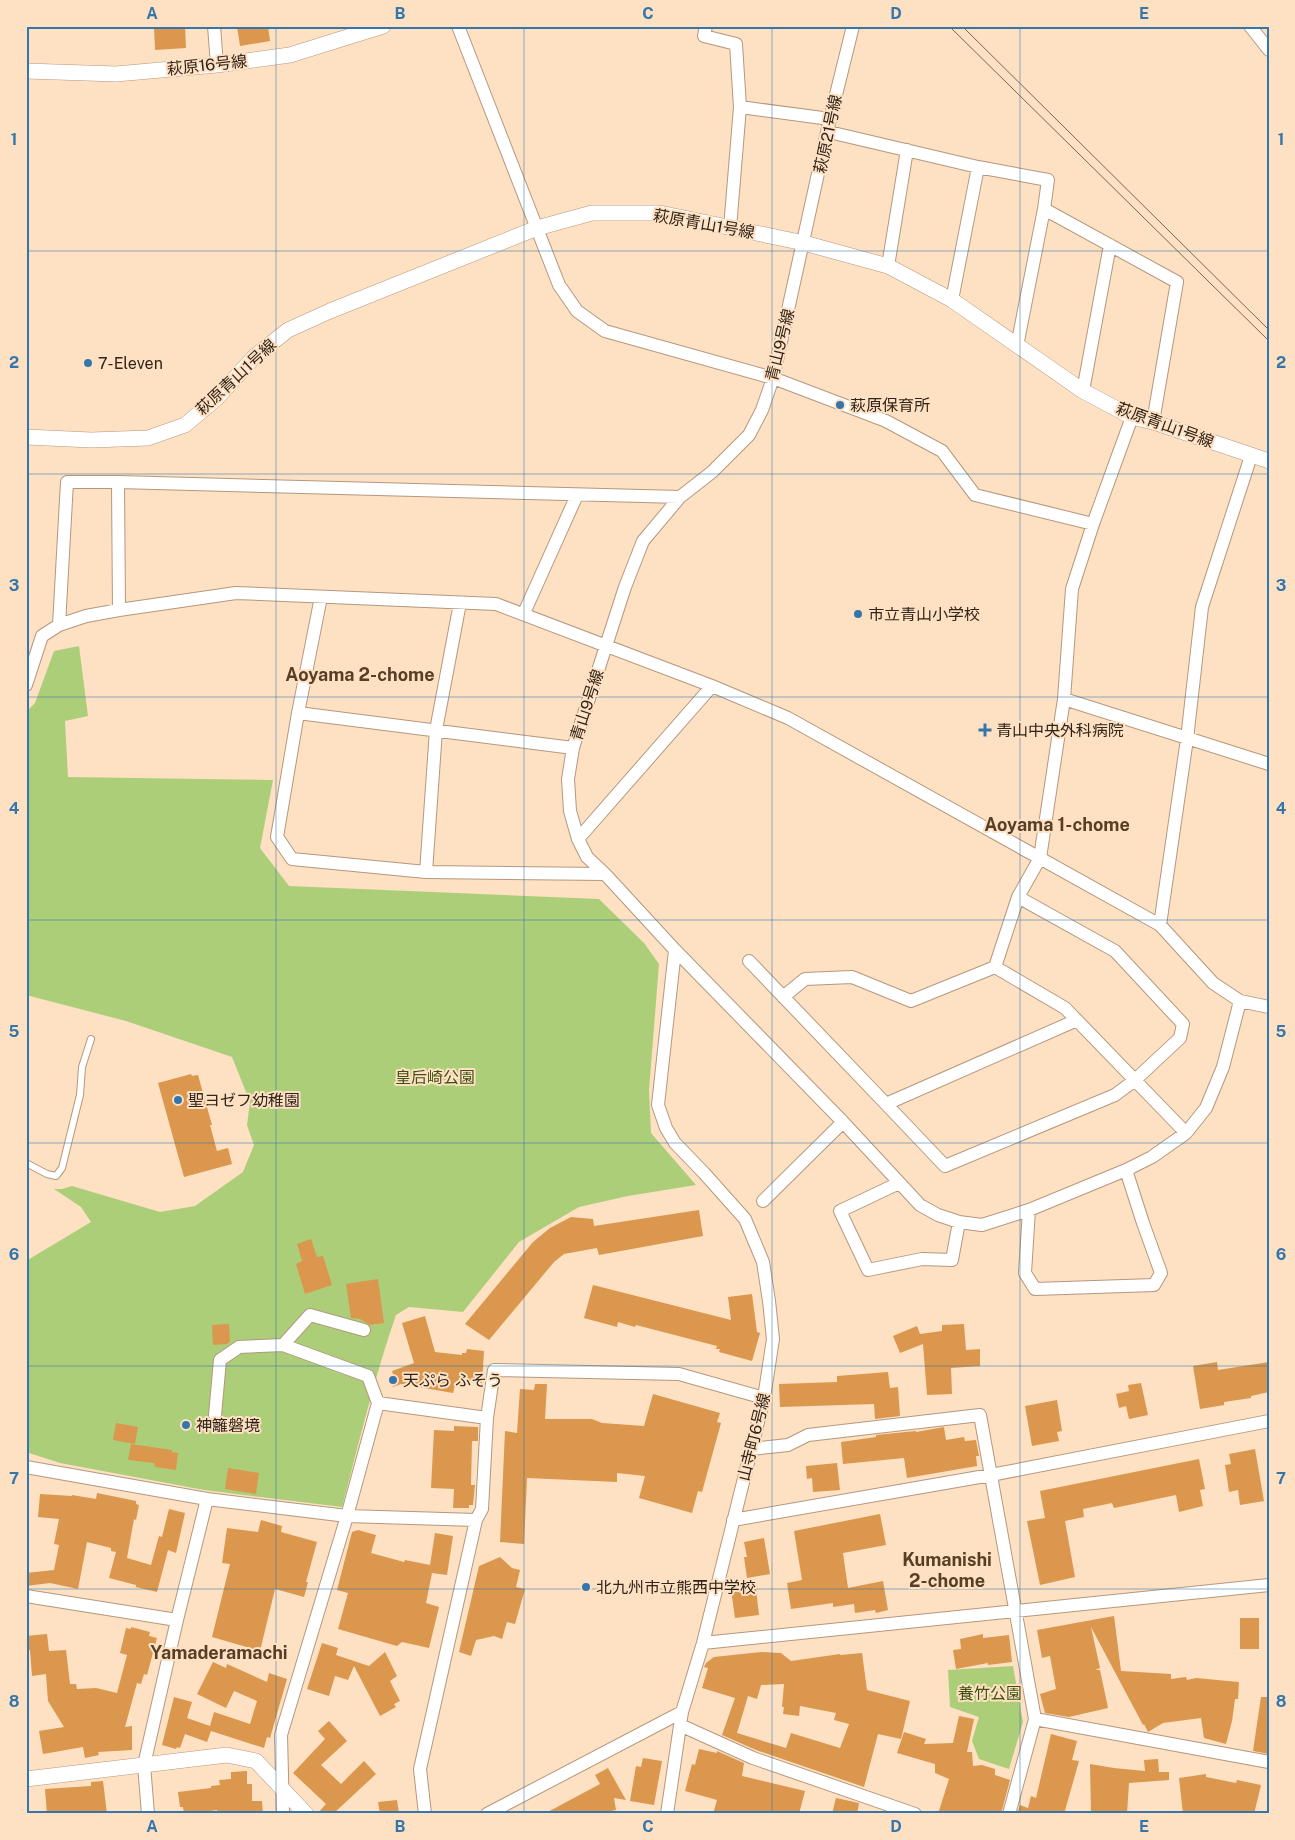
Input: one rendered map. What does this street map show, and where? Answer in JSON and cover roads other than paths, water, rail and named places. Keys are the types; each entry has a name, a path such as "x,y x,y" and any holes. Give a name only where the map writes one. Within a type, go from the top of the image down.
{"street":[{"path":"214,26 217,66"},
{"name":"萩原16号線","path":"26,70 116,74 217,66 290,55 366,29 383,26"},
{"path":"458,26 558,285 577,311 605,331 773,378 886,421 942,451 975,495 1093,524"},
{"path":"706,26 704,36 736,44 740,107 730,228"},
{"name":"萩原21号線","path":"804,243 853,26"},
{"path":"1250,26 1269,50"},
{"path":"740,107 829,126 907,150 978,167 1048,180 1017,346"},
{"path":"888,266 907,150"},
{"path":"952,300 978,167"},
{"path":"1044,209 1177,282 1153,422"},
{"name":"萩原青山1号線","path":"26,437 91,440 148,438 185,424 217,398 254,357 288,330 330,310 537,228 592,213 660,213 804,243 888,266 952,300 1082,392 1132,416 1269,461"},
{"name":"青山9号線","path":"804,243 773,378 762,410 749,435 712,472 680,497 643,541 625,587 572,748 568,779 570,811 578,839 586,857 605,874 674,950 843,1122 920,1205 938,1216 959,1222 982,1225 1029,1210 1126,1170 1152,1157 1186,1133 1206,1108 1223,1067 1240,1001"},
{"path":"1082,392 1110,244"},
{"path":"783,997 804,978 852,977 911,1001 995,967 1018,897 1040,858 1064,699 1072,589 1132,416"},
{"path":"1160,925 1187,739 1202,607 1252,456"},
{"path":"59,625 66,482 680,497"},
{"path":"118,482 119,610"},
{"path":"524,613 576,495"},
{"path":"26,685 42,636 59,625 86,616 119,610 236,593 496,604 524,613 712,686 788,718 1160,925 1213,983 1240,1001 1269,1007"},
{"path":"321,597 298,713 277,837 292,859 426,872 605,874"},
{"path":"426,872 436,730 460,603"},
{"path":"578,839 712,686"},
{"path":"1064,699 1269,764"},
{"path":"298,713 572,748"},
{"path":"749,962 945,1166 1115,1095 1135,1080 1180,1038 1183,1024 1115,952 1018,897"},
{"name":"山寺町6号線","path":"667,1814 681,1719 764,1398 773,1339 763,1262 745,1219 675,1143 666,1128 658,1105 674,950"},
{"path":"995,967 1064,1008 1186,1133"},
{"path":"886,1104 1076,1020"},
{"path":"763,1201 843,1122"},
{"path":"1029,1210 1025,1273 1035,1288 1154,1285 1161,1273 1126,1170"},
{"path":"899,1183 840,1211 868,1270 922,1259 952,1260 959,1222"},
{"path":"283,1345 310,1315 364,1330"},
{"path":"215,1415 220,1360 239,1347 283,1345 368,1376 378,1403 347,1516 281,1735 283,1814"},
{"path":"425,1814 420,1769 476,1520 482,1508 487,1418 494,1370 679,1374 764,1398"},
{"path":"378,1403 487,1418"},
{"path":"751,1449 788,1445 808,1435 980,1415 1035,1719 1009,1814"},
{"path":"733,1520 991,1475 1269,1421"},
{"path":"26,1467 207,1499 347,1516 476,1520"},
{"path":"148,1814 144,1765 207,1499"},
{"path":"702,1643 1269,1585"},
{"path":"26,1596 177,1620"},
{"path":"487,1814 681,1719 753,1758 915,1814"},
{"path":"1035,1719 1269,1762"},
{"path":"26,1779 227,1755 256,1761 306,1814"}],"lane":[{"path":"26,1163 47,1174 56,1176 62,1168 80,1095 82,1067 91,1039"}],"tram line":[{"path":"949,26 1269,341"},
{"path":"962,26 1269,330"}],"place":[{"name":"7-Eleven","path":"88,363"},
{"name":"萩原保育所","path":"840,405"},
{"name":"市立青山小学校","path":"858,614"},
{"name":"青山中央外科病院","path":"985,730"},
{"name":"聖ヨゼフ幼稚園","path":"178,1100"},
{"name":"天ぷら ふそう","path":"393,1380"},
{"name":"神籬磐境","path":"186,1425"},
{"name":"北九州市立熊西中学校","path":"586,1587"}],"district":[{"name":"Aoyama 2-chome","path":"360,674"},
{"name":"Aoyama 1-chome","path":"1057,824"},
{"name":"Kumanishi 2-chome","path":"947,1569"},
{"name":"Yamaderamachi","path":"219,1652"}],"park label":[{"name":"皇后崎公園","path":"435,1077"},
{"name":"養竹公園","path":"990,1693"}]}
